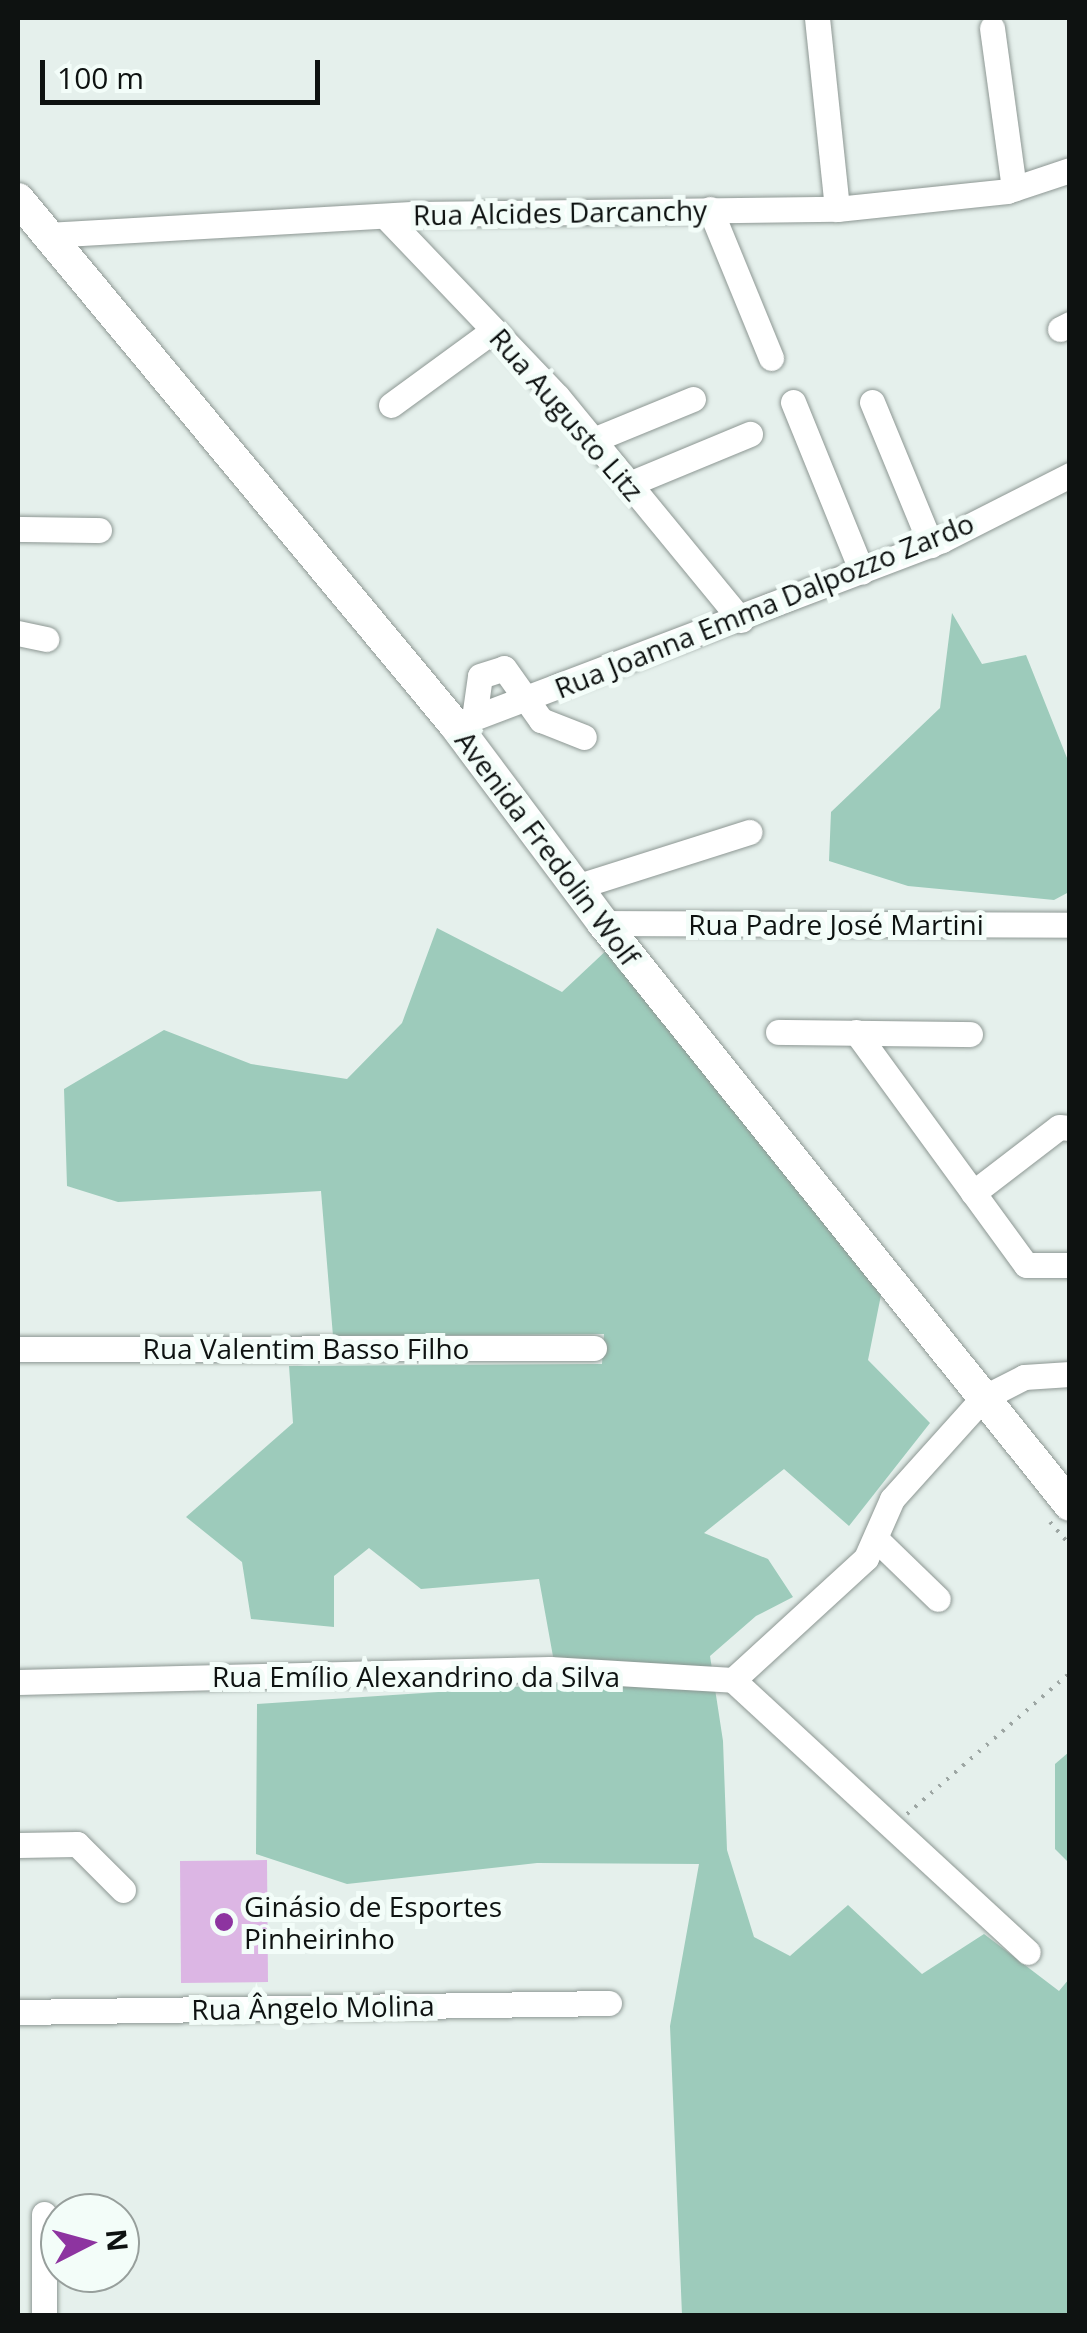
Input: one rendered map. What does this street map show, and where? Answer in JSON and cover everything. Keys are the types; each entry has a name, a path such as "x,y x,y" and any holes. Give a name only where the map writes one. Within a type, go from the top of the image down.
{"main road":[{"name":"Avenida Fredolin Wolf","path":"18,199 464,722 603,923 1070,1505"}],"street":[{"path":"817,18 837,209"},
{"path":"992,28 1014,190"},
{"name":"Rua Alcides Darcanchy","path":"47,235 385,216 837,209 1014,190 1070,170"},
{"path":"710,209 771,358"},
{"name":"Rua Augusto Litz","path":"385,216 593,440 740,620"},
{"path":"391,405 494,330"},
{"path":"593,440 693,399"},
{"path":"794,402 862,572"},
{"path":"872,402 931,544"},
{"path":"629,484 750,434"},
{"name":"Rua Joanna Emma Dalpozzo Zardo","path":"464,722 931,544 1070,475"},
{"path":"18,528 99,530"},
{"path":"18,633 46,639"},
{"path":"464,722 474,688 491,668 514,675 526,699 553,728 584,737"},
{"path":"576,888 749,832"},
{"path":"1040,924 1070,906"},
{"name":"Rua Padre José Martini","path":"603,923 1070,925"},
{"path":"778,1032 970,1034"},
{"path":"856,1032 1026,1265 1070,1265"},
{"path":"973,1193 1060,1127 1070,1128"},
{"name":"Rua Valentim Basso Filho","path":"18,1349 594,1348"},
{"path":"1028,1952 733,1680 866,1558 892,1500 983,1398 1024,1377 1070,1374"},
{"path":"876,1539 938,1600"},
{"name":"Rua Emílio Alexandrino da Silva","path":"18,1682 550,1669 733,1680"},
{"path":"18,1844 86,1848 123,1890"},
{"name":"Rua Ângelo Molina","path":"18,2012 609,2003"}],"path":[{"path":"891,1827 1070,1673"}],"green space":[{"path":"952,613 982,664 1026,655 1069,763 1069,892 1054,900 908,886 829,861 831,812 940,708"},
{"path":"437,928 562,992 610,947 881,1295 868,1360 930,1423 849,1526 784,1469 704,1533 768,1559 793,1597 756,1616 710,1656 723,1741 727,1850 754,1937 790,1956 848,1905 922,1974 984,1934 1059,1991 1069,1979 1069,2315 682,2315 670,2026 699,1864 537,1863 347,1884 256,1854 257,1704 558,1684 539,1579 421,1589 369,1548 334,1576 334,1627 251,1619 242,1562 186,1517 293,1423 289,1366 602,1364 604,1334 333,1336 321,1191 118,1202 67,1186 64,1089 164,1030 251,1064 347,1079 402,1023"},
{"path":"1069,1752 1069,1863 1055,1849 1055,1764"}],"building":[{"name":"Ginásio de Esportes Pinheirinho","path":"267,1860 268,1982 181,1983 180,1861"}],"place":[{"name":"Ginásio de Esportes Pinheirinho","path":"224,1922"}]}
